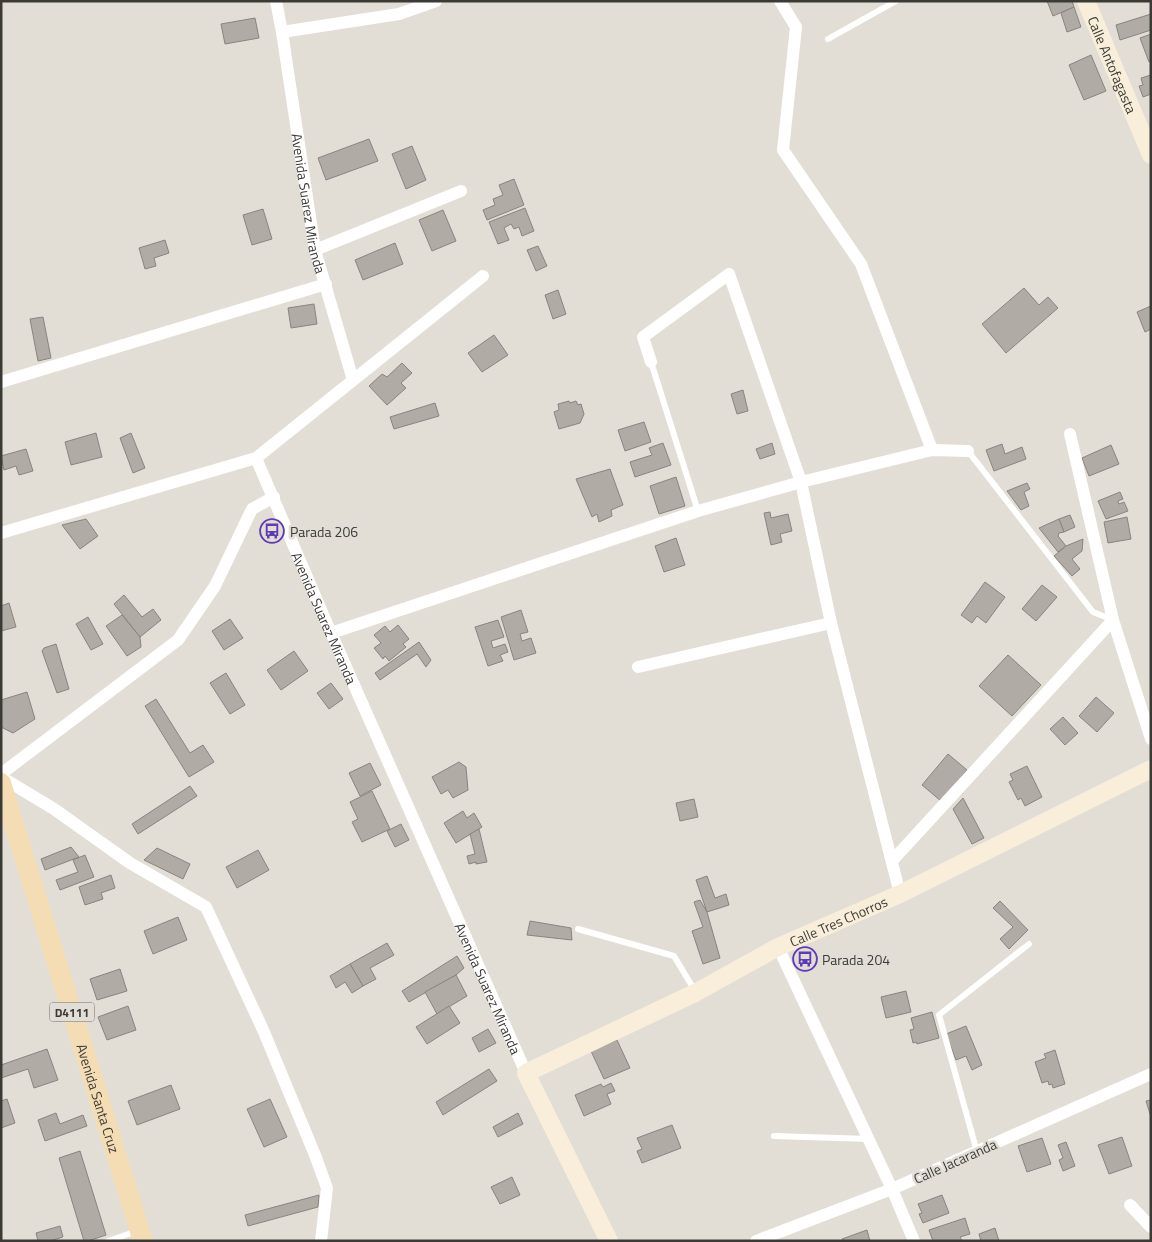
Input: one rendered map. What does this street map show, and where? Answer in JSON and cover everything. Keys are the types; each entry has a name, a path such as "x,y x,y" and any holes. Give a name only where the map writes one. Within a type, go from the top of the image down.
{"main road":[{"name":"Calle Antofagasta","path":"1086,1 1151,155"},
{"name":"Calle Tres Chorros","path":"526,1073 696,993 778,947 900,894 1151,769"},
{"name":"Avenida Santa Cruz","path":"1,784 141,1236"},
{"name":"Avenida Suarez Miranda","path":"526,1073 609,1241"}],"street":[{"name":"Avenida Suarez Miranda","path":"276,1 316,250 353,380"},
{"path":"282,32 399,14 436,1"},
{"path":"780,1 796,27 783,150 861,264 932,450"},
{"path":"316,250 461,191"},
{"path":"650,362 643,337 728,274 802,482 831,623 900,894"},
{"path":"1,533 256,458 483,276"},
{"path":"1,382 326,284"},
{"path":"1070,434 1113,620 1151,739"},
{"path":"331,633 698,511 802,482 932,450 968,451"},
{"name":"Avenida Suarez Miranda","path":"256,458 331,633 526,1073"},
{"path":"274,497 252,509 215,586 178,640 1,776 54,809 130,863 206,908 264,1032 315,1156 326,1188 321,1241"},
{"path":"892,861 1113,620"},
{"path":"638,667 831,623"},
{"path":"778,947 869,1139 914,1241"},
{"name":"Calle Jacaranda","path":"756,1241 892,1189 1151,1074"},
{"path":"1130,1205 1151,1227"}],"lane":[{"path":"828,39 896,1"},
{"path":"650,362 698,511"},
{"path":"968,451 1093,612 1113,620"},
{"path":"578,929 674,956 696,993"},
{"path":"976,1152 940,1016 1029,944"},
{"path":"774,1136 869,1139"},
{"path":"108,1241 141,1236"}],"building":[{"path":"1047,1 1072,1 1074,7 1053,16"},
{"path":"1074,7 1081,27 1067,32 1061,13"},
{"path":"1151,14 1151,30 1120,40 1116,25"},
{"path":"255,18 259,38 225,44 221,24"},
{"path":"1151,34 1151,61 1149,62 1140,38"},
{"path":"1091,55 1106,91 1084,100 1069,65"},
{"path":"1151,75 1151,94 1143,97 1139,86 1143,85 1141,78"},
{"path":"369,139 378,161 326,180 318,158"},
{"path":"412,146 426,180 406,189 392,154"},
{"path":"514,179 524,205 487,220 483,210 495,205 493,199 503,195 499,185"},
{"path":"525,208 534,231 522,236 519,227 514,229 511,224 504,228 509,240 498,244 489,222"},
{"path":"263,209 272,239 252,245 243,215"},
{"path":"443,210 456,241 432,251 419,220"},
{"path":"165,240 169,253 154,258 156,266 145,269 139,248"},
{"path":"395,243 403,264 363,280 355,260"},
{"path":"538,246 547,266 536,271 527,250"},
{"path":"1024,288 1039,305 1048,297 1058,308 1006,353 982,324"},
{"path":"558,290 566,314 553,319 545,295"},
{"path":"314,304 317,324 291,328 288,308"},
{"path":"1151,306 1151,329 1145,332 1137,312"},
{"path":"43,317 51,358 38,361 30,319"},
{"path":"494,335 508,355 482,372 468,353"},
{"path":"402,363 412,373 401,383 406,388 387,405 369,386 382,374 387,377"},
{"path":"743,390 748,411 737,414 731,394"},
{"path":"569,401 570,403 576,401 578,405 581,404 584,414 580,423 559,429 554,412 559,410 558,404"},
{"path":"435,403 439,416 394,429 390,417"},
{"path":"644,422 651,442 625,451 618,430"},
{"path":"96,433 102,457 71,465 65,442"},
{"path":"131,433 145,468 133,473 120,438"},
{"path":"663,443 671,465 635,477 630,462 652,455 649,448"},
{"path":"772,443 775,454 760,459 756,449"},
{"path":"1002,444 1005,454 1022,447 1026,459 994,471 986,450"},
{"path":"1111,445 1119,464 1089,476 1082,458"},
{"path":"26,449 33,471 19,475 16,466 4,470 1,456"},
{"path":"610,469 623,505 611,510 612,516 599,522 597,514 592,517 576,479"},
{"path":"676,477 685,506 659,514 650,486"},
{"path":"1027,483 1030,489 1024,492 1029,506 1021,510 1007,491"},
{"path":"1120,492 1123,499 1118,501 1119,504 1124,502 1128,511 1106,519 1098,501"},
{"path":"770,512 771,518 788,514 792,531 780,534 782,542 771,545 764,513"},
{"path":"1070,515 1075,527 1064,532 1059,519"},
{"path":"1127,517 1131,539 1108,543 1104,522"},
{"path":"86,519 98,536 80,549 62,525"},
{"path":"1059,519 1064,532 1059,533 1058,536 1066,546 1058,552 1039,528"},
{"path":"676,538 685,565 664,572 655,546"},
{"path":"1083,539 1082,551 1072,559 1080,569 1072,576 1054,556 1066,546"},
{"path":"985,582 1005,597 986,623 977,616 972,623 961,615"},
{"path":"1042,585 1057,597 1036,621 1022,609"},
{"path":"124,595 142,617 153,609 161,620 140,637 114,604"},
{"path":"9,603 16,627 1,631 1,606"},
{"path":"521,610 528,632 520,634 522,641 531,638 536,653 514,660 501,617"},
{"path":"122,615 140,637 141,647 127,656 106,626"},
{"path":"88,617 103,644 91,650 76,624"},
{"path":"230,619 243,638 224,650 212,631"},
{"path":"498,620 504,637 491,641 493,648 505,644 508,652 500,655 503,661 488,666 475,627"},
{"path":"398,625 409,639 403,644 406,647 389,661 385,656 383,659 374,648 381,643 374,635 385,626 390,632"},
{"path":"419,642 431,660 426,667 417,654 380,680 375,673"},
{"path":"56,644 69,689 57,693 42,651 44,648"},
{"path":"294,651 308,671 281,690 267,670"},
{"path":"1008,655 1041,685 1012,716 979,686"},
{"path":"226,673 245,705 230,714 210,683"},
{"path":"331,683 343,699 329,709 317,693"},
{"path":"27,692 35,719 13,733 1,727 1,700"},
{"path":"1096,697 1114,713 1097,732 1079,716"},
{"path":"156,699 190,753 203,745 214,762 189,777 145,706"},
{"path":"1063,717 1078,733 1065,745 1050,729"},
{"path":"948,754 967,770 941,801 922,785"},
{"path":"459,762 466,767 468,790 453,798 448,790 441,794 432,777"},
{"path":"370,763 381,785 360,796 349,773"},
{"path":"1027,766 1042,797 1025,806 1021,798 1018,800 1009,782 1013,780 1010,774"},
{"path":"190,786 197,796 138,834 132,824"},
{"path":"372,791 390,829 362,842 352,822 358,819 350,802"},
{"path":"963,798 984,838 972,844 953,809"},
{"path":"694,799 698,817 680,821 676,803"},
{"path":"463,811 467,818 474,813 482,827 456,843 444,823"},
{"path":"401,824 409,840 395,847 387,831"},
{"path":"479,829 487,862 469,864 467,856 475,854 470,834"},
{"path":"71,847 79,857 45,870 41,859"},
{"path":"157,848 190,864 183,879 144,860"},
{"path":"258,850 269,870 237,888 226,867"},
{"path":"85,855 94,877 60,890 56,880 78,872 73,860"},
{"path":"111,875 115,888 101,893 103,899 85,905 79,887"},
{"path":"707,876 715,898 726,894 729,905 707,912 696,880"},
{"path":"700,900 707,912 720,958 703,964 692,931 703,927 694,902"},
{"path":"1000,901 1028,930 1009,949 1000,939 1013,927 993,908"},
{"path":"178,917 187,940 153,954 144,931"},
{"path":"530,921 571,928 572,940 527,935"},
{"path":"387,943 394,955 370,968 376,979 363,986 350,964"},
{"path":"457,956 464,968 456,975 409,1002 402,991"},
{"path":"350,964 363,986 352,993 345,982 336,988 330,976"},
{"path":"120,969 127,991 97,1000 90,979"},
{"path":"456,975 467,996 437,1014 425,992"},
{"path":"906,991 911,1012 886,1018 881,997"},
{"path":"128,1006 136,1030 107,1040 98,1017"},
{"path":"449,1006 460,1023 427,1044 416,1027"},
{"path":"932,1012 939,1038 917,1044 916,1042 913,1043 910,1030 914,1029 911,1018"},
{"path":"966,1026 982,1065 972,1070 966,1056 956,1060 946,1034"},
{"path":"488,1029 496,1043 479,1052 472,1038"},
{"path":"617,1040 630,1068 604,1079 591,1051"},
{"path":"47,1049 58,1080 34,1088 28,1069 1,1078 1,1065"},
{"path":"1055,1050 1065,1084 1053,1088 1052,1084 1049,1085 1048,1081 1042,1083 1035,1062 1046,1058 1044,1054"},
{"path":"489,1069 497,1081 443,1115 436,1102"},
{"path":"611,1083 615,1091 607,1094 611,1104 584,1116 575,1095 601,1084 603,1087"},
{"path":"171,1085 180,1109 137,1125 128,1101"},
{"path":"7,1099 15,1123 1,1128 1,1101"},
{"path":"270,1099 287,1137 264,1147 247,1109"},
{"path":"1151,1100 1151,1117 1146,1101"},
{"path":"56,1113 60,1124 83,1115 87,1126 45,1141 38,1120"},
{"path":"518,1113 523,1124 498,1137 493,1127"},
{"path":"672,1125 681,1148 642,1163 637,1151 642,1149 637,1138"},
{"path":"1122,1137 1132,1166 1109,1174 1098,1145"},
{"path":"1042,1138 1051,1164 1027,1172 1018,1146"},
{"path":"1066,1142 1075,1166 1063,1171 1059,1160 1063,1158 1058,1145"},
{"path":"80,1151 106,1235 88,1241 84,1241 59,1158"},
{"path":"512,1177 520,1195 500,1204 491,1187"},
{"path":"319,1195 318,1207 248,1226 245,1215"},
{"path":"942,1195 949,1213 923,1223 919,1214 922,1213 918,1204"},
{"path":"965,1218 970,1234 960,1237 962,1241 933,1241 929,1230"},
{"path":"60,1226 63,1237 50,1241 38,1241 36,1233"},
{"path":"995,1228 999,1241 981,1241 979,1234"},
{"path":"867,1230 870,1241 843,1241 842,1239"}],"place":[{"name":"Parada 206","path":"272,531"},
{"name":"Parada 204","path":"805,959"}]}
